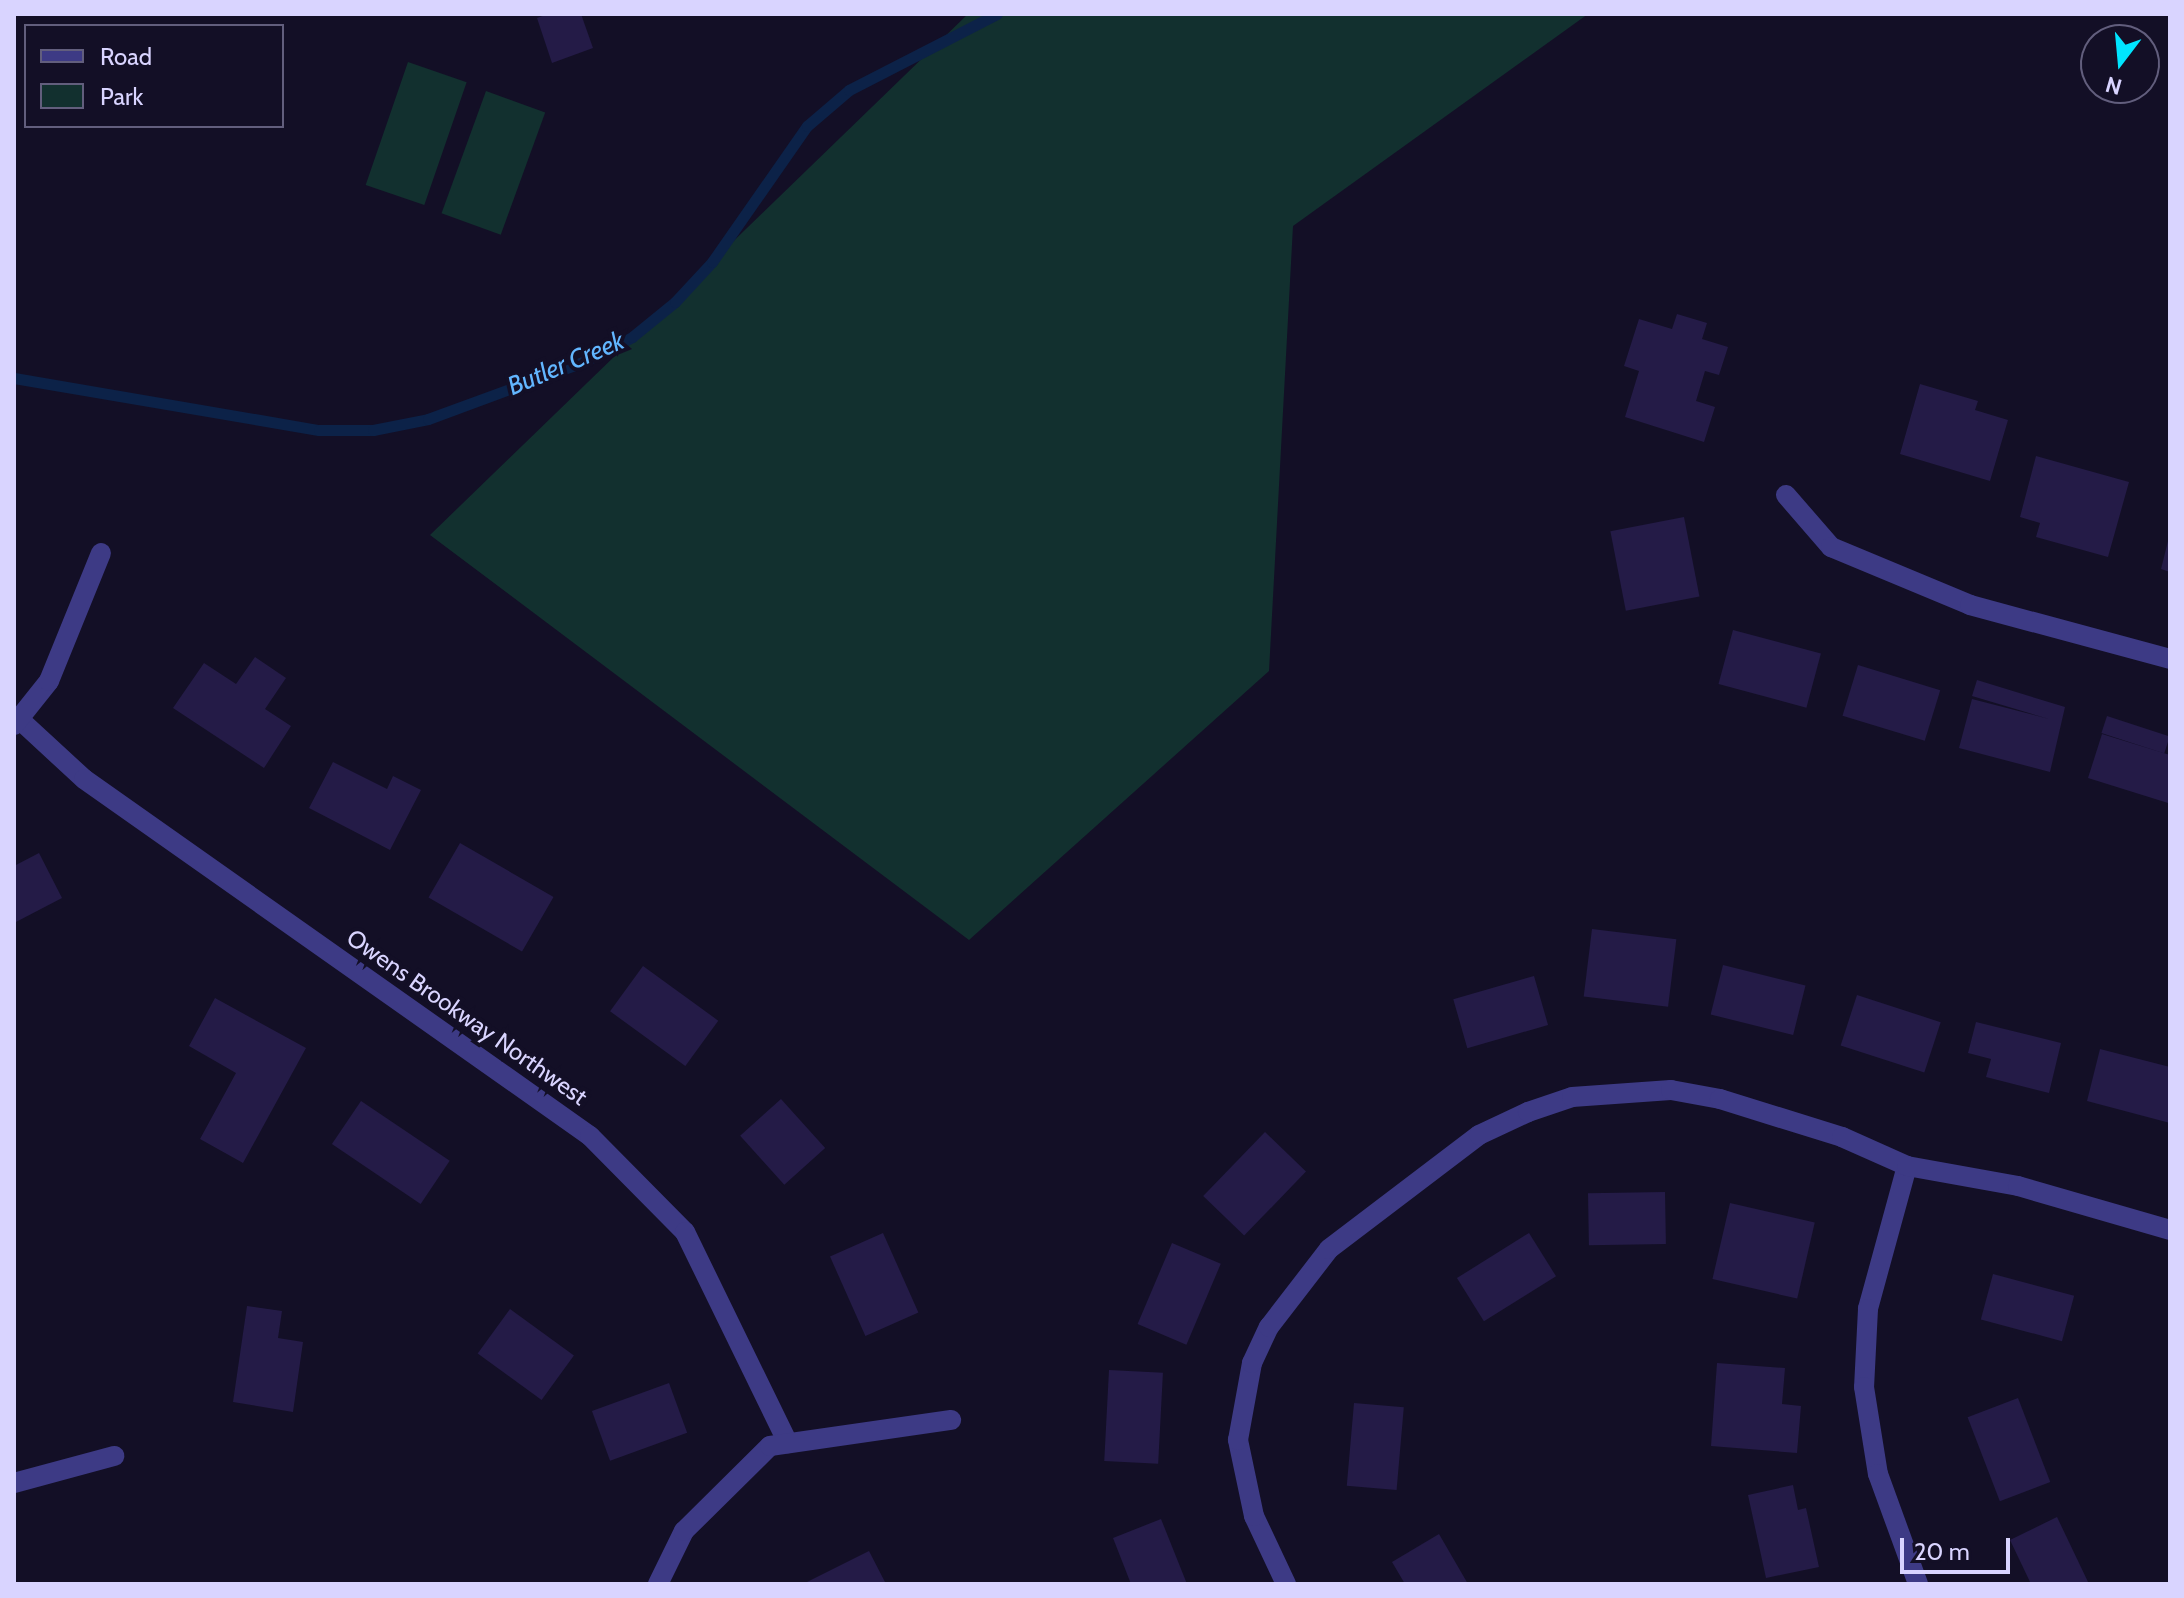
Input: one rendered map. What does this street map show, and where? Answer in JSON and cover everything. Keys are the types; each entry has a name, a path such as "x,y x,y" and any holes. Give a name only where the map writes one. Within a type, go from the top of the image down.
{"street":[{"path":"1786,495 1831,547 1970,605 2170,659"},
{"path":"16,722 49,681 101,553"},
{"name":"Owens Brookway Northwest","path":"16,722 84,779 590,1136 685,1232 788,1443"},
{"path":"1286,1584 1254,1516 1241,1470 1238,1440 1252,1363 1294,1288 1329,1249 1479,1135 1572,1097 1671,1090 1720,1099 1842,1137 1907,1166 2018,1186 2170,1230"},
{"path":"1907,1166 1868,1309 1864,1387 1878,1474 1918,1584"},
{"path":"658,1584 684,1531 770,1446 951,1420"},
{"path":"14,1483 114,1456"}],"green space":[{"path":"968,14 1588,14 1293,226 1269,671 969,940 430,535"},
{"path":"408,62 467,82 424,205 366,185"},
{"path":"486,91 545,113 501,235 442,213"}],"building":[{"path":"548,14 581,14 593,48 552,63 537,18"},
{"path":"1677,314 1707,323 1702,339 1728,347 1719,375 1705,371 1696,401 1715,407 1704,442 1625,417 1639,371 1624,366 1639,319 1672,329"},
{"path":"1920,384 1978,401 1975,410 2008,420 1990,481 1900,454"},
{"path":"2036,456 2129,482 2108,557 2036,537 2040,523 2020,517"},
{"path":"1684,517 1699,597 1626,611 1610,531"},
{"path":"2170,537 2170,572 2161,569"},
{"path":"1733,630 1821,654 1806,708 1719,684"},
{"path":"255,657 286,678 265,709 291,726 264,768 173,708 204,663 236,684"},
{"path":"1858,665 1940,690 1925,741 1843,716"},
{"path":"1977,680 2065,707 2050,772 1959,748 1972,699 2049,719 1972,696"},
{"path":"2107,716 2170,736 2164,754 2101,733"},
{"path":"2102,734 2170,755 2168,803 2088,778"},
{"path":"333,762 387,789 393,776 421,790 390,850 309,808"},
{"path":"460,843 554,897 522,952 428,898"},
{"path":"39,853 62,898 14,923 14,866"},
{"path":"1592,929 1676,939 1668,1007 1584,996"},
{"path":"1723,965 1805,986 1793,1035 1711,1014"},
{"path":"643,966 718,1021 685,1066 610,1011"},
{"path":"1534,976 1548,1025 1467,1048 1453,999"},
{"path":"1857,995 1941,1022 1924,1073 1841,1045"},
{"path":"215,998 306,1048 243,1163 200,1139 236,1073 189,1046"},
{"path":"1976,1022 2061,1043 2049,1093 1986,1077 1991,1059 1968,1053"},
{"path":"2100,1049 2170,1067 2170,1123 2087,1101"},
{"path":"781,1099 825,1148 784,1185 740,1136"},
{"path":"361,1101 450,1161 421,1204 332,1144"},
{"path":"1265,1132 1306,1172 1244,1236 1203,1196"},
{"path":"1665,1192 1666,1244 1589,1245 1588,1193"},
{"path":"1730,1203 1815,1223 1797,1299 1712,1279"},
{"path":"883,1233 918,1312 865,1336 830,1257"},
{"path":"1529,1233 1556,1276 1484,1321 1457,1278"},
{"path":"1172,1243 1221,1264 1186,1345 1138,1324"},
{"path":"1993,1274 2074,1296 2062,1341 1981,1319"},
{"path":"247,1306 282,1311 278,1338 303,1342 293,1412 233,1402"},
{"path":"510,1309 574,1355 542,1400 478,1353"},
{"path":"1717,1363 1785,1368 1782,1404 1801,1406 1797,1453 1711,1446"},
{"path":"1109,1370 1163,1373 1158,1464 1104,1461"},
{"path":"669,1383 687,1433 610,1461 592,1411"},
{"path":"2018,1398 2050,1482 2000,1501 1968,1417"},
{"path":"1354,1403 1404,1407 1397,1490 1347,1486"},
{"path":"1793,1485 1798,1510 1806,1508 1819,1567 1766,1578 1748,1495"},
{"path":"2057,1517 2089,1584 2031,1584 2010,1540"},
{"path":"1161,1519 1187,1584 1131,1584 1113,1538"},
{"path":"1439,1534 1468,1584 1405,1584 1392,1562"},
{"path":"869,1551 886,1584 803,1584"}],"waterway":[{"name":"Butler Creek","path":"14,378 319,430 373,430 428,419 583,362 632,337 675,302 712,262 807,126 849,90 997,14"}]}
